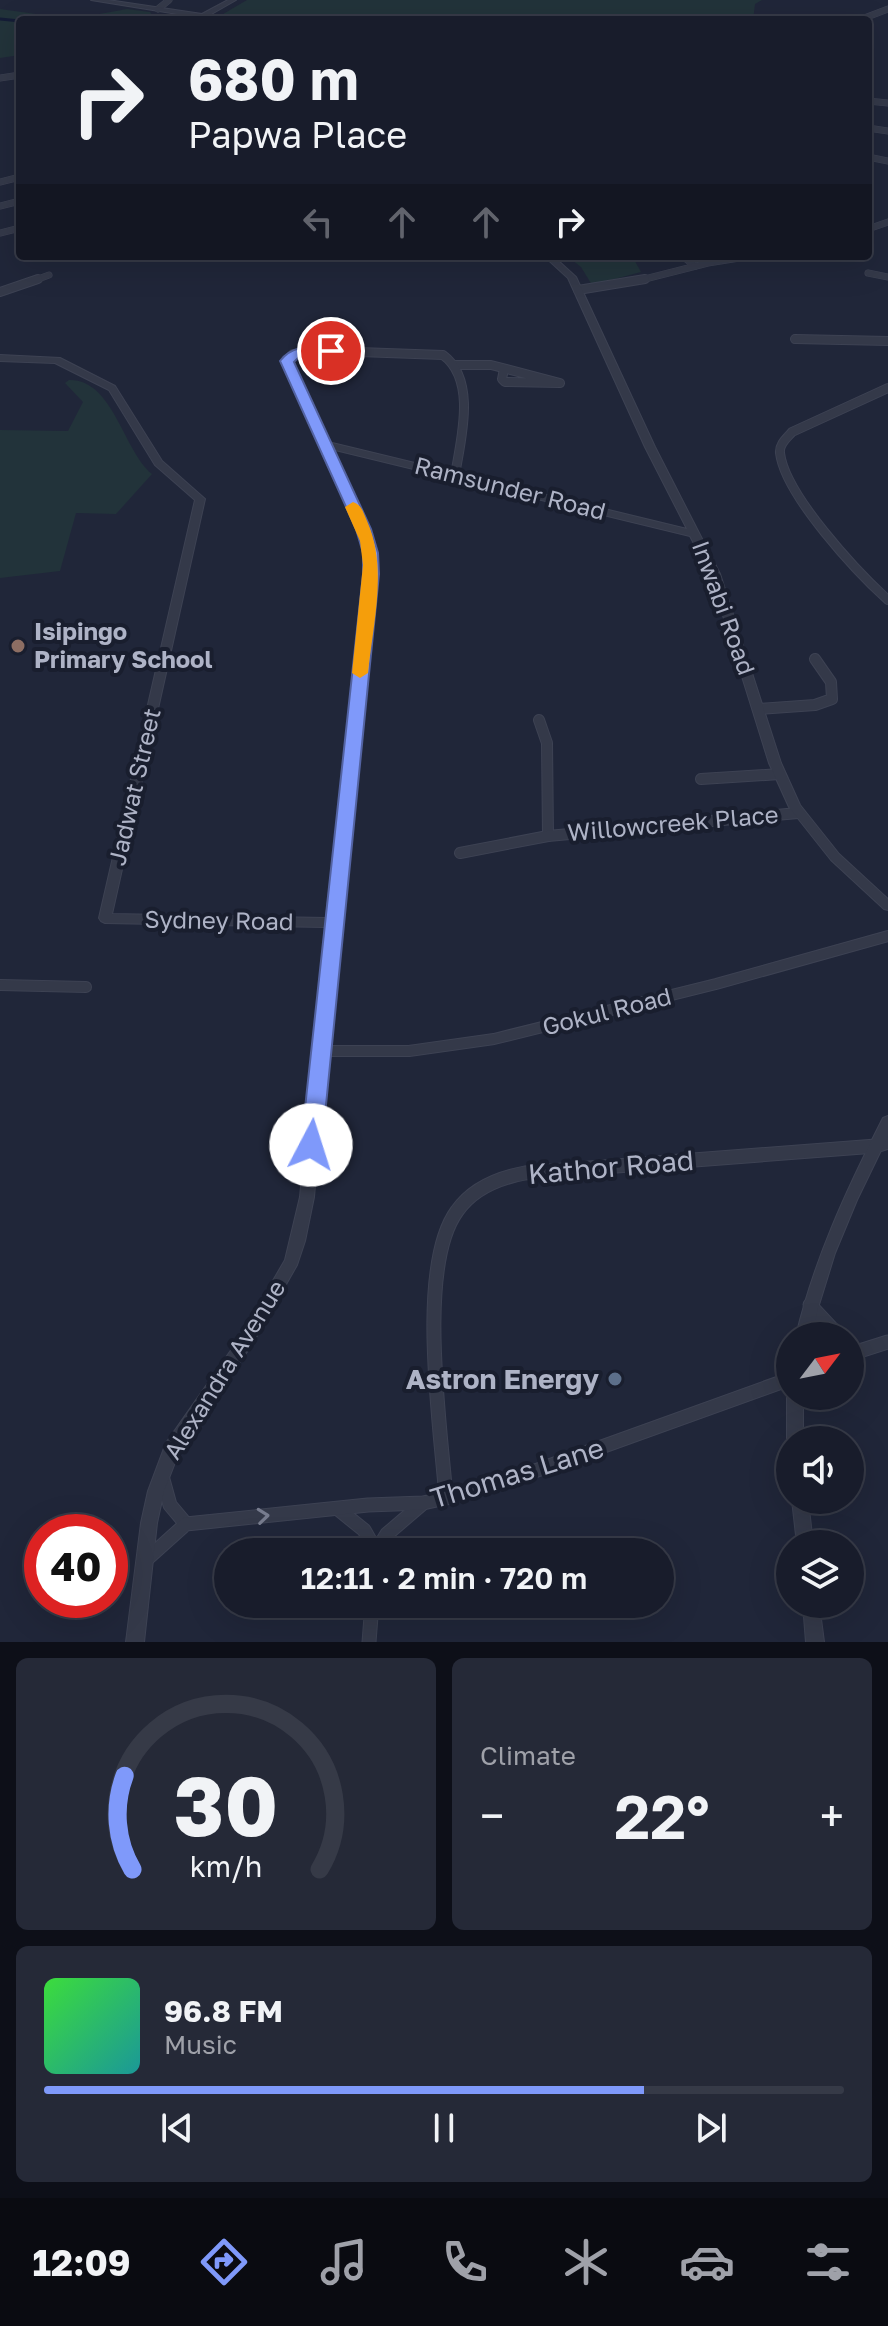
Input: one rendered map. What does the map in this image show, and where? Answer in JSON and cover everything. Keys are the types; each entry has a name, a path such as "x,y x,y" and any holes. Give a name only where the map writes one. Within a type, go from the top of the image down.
{"street":[{"path":"94,0 189,16"},
{"path":"158,9 169,0"},
{"path":"202,16 233,0"},
{"name":"Inwabi Road","path":"553,260 572,277 650,447 719,584 780,774 798,813 835,857 888,906"},
{"path":"687,260 695,266"},
{"path":"578,290 628,283 729,260"},
{"path":"868,273 888,277"},
{"path":"0,292 49,275"},
{"path":"795,339 888,341"},
{"name":"Alexandra Avenue","path":"135,1642 149,1523 162,1474 174,1443 246,1341 292,1261 307,1197 319,1051 371,565 368,541 287,361 293,354 308,350 437,354 450,358 456,365"},
{"name":"Jadwat Street","path":"0,358 57,360 84,371 118,394 151,454 200,499 105,918"},
{"path":"455,475 464,400 456,365 504,369 558,380 560,383 509,384 503,381 504,369"},
{"path":"888,388 792,432 781,445 780,454 835,546 848,563 888,600"},
{"name":"Ramsunder Road","path":"324,444 695,534"},
{"path":"758,709 815,705 832,699 834,688 831,680 815,659"},
{"name":"Willowcreek Place","path":"539,720 547,743 548,836"},
{"path":"701,779 780,774"},
{"name":"Willowcreek Place","path":"460,853 548,836 798,813"},
{"name":"Sydney Road","path":"105,918 332,923"},
{"name":"Gokul Road","path":"319,1051 409,1051 477,1042 716,984 888,936"},
{"path":"0,985 86,987"},
{"path":"807,1322 831,1243 882,1144 888,1122"},
{"name":"Kathor Road","path":"446,1498 436,1347 438,1269 440,1249 449,1221 459,1206 474,1193 501,1178 539,1171 882,1144"},
{"path":"810,1305 826,1322"},
{"path":"864,1347 888,1342"},
{"name":"Thomas Lane","path":"186,1524 423,1503 446,1498 532,1472 776,1384"},
{"path":"147,1559 186,1524 170,1505 162,1474"},
{"path":"386,1538 398,1521 423,1503"},
{"path":"337,1509 364,1530 369,1538"},
{"path":"369,1642 371,1618"},
{"path":"812,1618 815,1642"}],"shaded area":[{"path":"247,0 762,0 755,4 754,16 220,16"},
{"path":"0,9 50,16 16,16 16,56 0,58"},
{"path":"127,9 150,12 152,16 88,16"},
{"path":"572,260 634,260 641,272 592,285 581,267"},
{"path":"69,380 84,383 107,403 133,449 152,474 116,514 76,513 60,571 0,578 0,430 68,431 83,402 65,383"}],"waterway":[{"path":"0,19 16,21"}],"slow traffic":[{"path":"353,507 371,553 360,673"}],"place":[{"name":"Isipingo Primary School","path":"18,646"},
{"name":"Astron Energy","path":"615,1379"}],"route":[{"path":"311,1145 371,574 368,541 287,361 300,351 331,351"}]}
